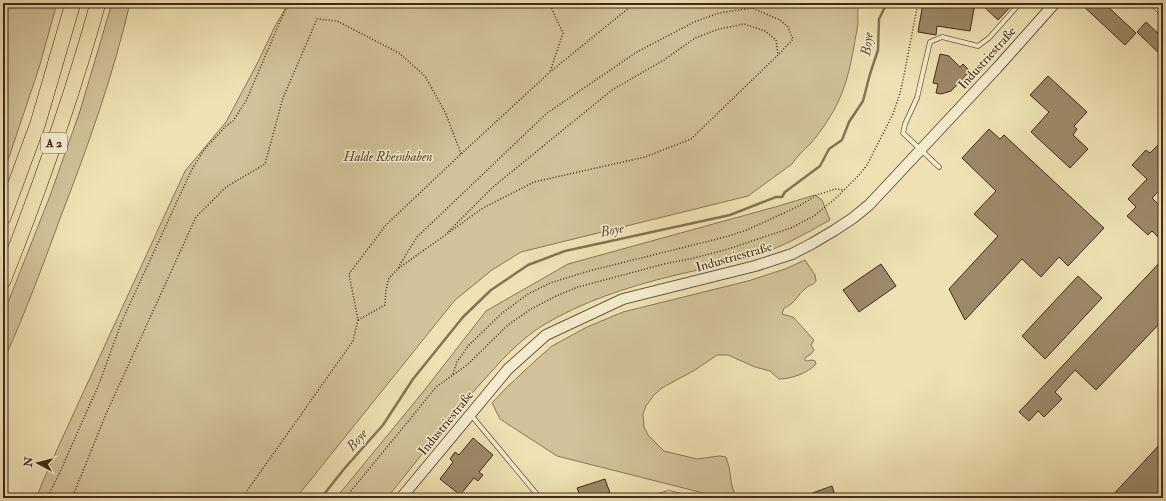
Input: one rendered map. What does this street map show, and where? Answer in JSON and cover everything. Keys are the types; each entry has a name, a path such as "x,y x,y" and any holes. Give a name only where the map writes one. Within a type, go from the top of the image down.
{"highway":[{"name":"A 2","path":"3,218 38,123 73,3"},
{"name":"A 2","path":"3,281 22,234 59,129 86,48 98,3"}],"main road":[{"path":"1156,3 1163,10"}],"street":[{"name":"Industriestraße","path":"401,498 508,369 546,335 622,299 755,266 792,254 835,230 868,205 997,68 1055,3"}],"lane":[{"path":"940,167 904,134 905,124 917,98 930,42 942,38 978,46 989,38 1020,3"},
{"path":"470,414 540,498"},
{"path":"650,498 669,493 690,498"}],"path":[{"path":"47,498 99,384 122,321 192,169 204,150 226,126 233,121 246,101 285,10 291,3"},
{"path":"549,3 563,33 550,72"},
{"path":"242,498 353,341 358,320 349,274 386,225 550,72 635,3"},
{"path":"345,498 436,387 467,365 508,325 531,309 578,287 728,249 791,228 814,216 860,174 893,114 903,80 918,3"},
{"path":"399,268 417,237 547,113 637,52 694,22 719,13 752,8 780,20 788,27 793,39 691,139 645,157 534,182 483,208 447,232"},
{"path":"72,498 106,414 196,217 226,187 265,164 283,98 317,19 337,21 399,53 425,76 446,114 461,154"},
{"path":"358,320 385,305 386,290 389,278 399,268 447,232 494,187 612,90 664,60 695,38 719,29 744,24 765,31 776,40 778,55"},
{"path":"453,375 457,362 468,346 501,314 528,294 550,284 589,271 725,237 747,230 793,209 817,195 835,189 844,190"}],"green space":[{"path":"3,3 57,3 39,68 3,175"},
{"path":"112,3 130,3 108,84 81,163 41,271 3,362 3,315 50,196 80,111"},
{"name":"Halde Rheinbaben","path":"289,3 859,3 858,24 852,55 847,79 841,95 834,110 820,132 792,164 748,196 521,252 492,270 455,300 296,498 36,498 185,171 226,122 258,62 275,26"},
{"path":"815,195 822,200 830,220 792,241 744,259 655,280 621,290 572,310 542,326 515,347 477,387 387,498 336,498 423,392 486,311 568,264"},
{"path":"805,260 815,275 816,281 814,284 803,290 791,304 784,308 782,314 793,317 814,340 811,345 814,350 805,358 806,361 815,361 816,364 813,367 799,375 779,379 770,371 755,367 728,355 717,355 695,370 662,388 654,395 646,406 643,414 644,427 648,435 664,451 697,459 719,456 726,457 736,498 723,498 557,456 500,419 492,403 552,346 587,327 623,312 748,281 785,269"}],"building":[{"path":"923,3 975,3 970,31 937,26 936,35 918,32"},
{"path":"980,3 1014,3 998,20"},
{"path":"1080,3 1104,3 1136,33 1125,45"},
{"path":"1146,22 1163,38 1163,57 1137,32"},
{"path":"940,54 949,56 960,67 963,64 970,71 951,91 941,94 936,93 938,84 933,83"},
{"path":"1048,76 1087,112 1074,126 1077,129 1073,135 1088,149 1070,168 1031,132 1049,112 1030,95"},
{"path":"989,129 1000,139 1004,135 1104,228 1068,266 1059,257 1041,277 1022,259 965,320 949,289 998,236 974,214 996,191 962,158"},
{"path":"1163,140 1163,187 1152,198 1163,209 1163,242 1152,231 1148,235 1127,216 1136,207 1128,199 1147,179 1132,165 1146,150 1150,153"},
{"path":"1163,259 1163,320 1096,390 1075,370 1055,392 1062,399 1044,417 1038,411 1029,421 1019,412"},
{"path":"881,264 896,286 859,312 843,290"},
{"path":"1078,276 1102,298 1045,359 1022,336"},
{"path":"473,438 493,455 479,472 483,475 478,481 474,478 460,495 440,479 453,462 450,459 455,452 459,455"},
{"path":"1163,441 1163,498 1110,498"},
{"path":"605,479 610,493 596,498 581,498 577,488"},
{"path":"832,486 836,498 801,498 801,497"}],"waterway":[{"name":"Boye","path":"321,498 344,469 383,425 413,379 463,317 491,290 528,265 565,251 730,215 776,197 782,197 785,192 820,166 829,149 842,140 849,122 863,101 878,50 879,19 885,7 885,3"}]}
